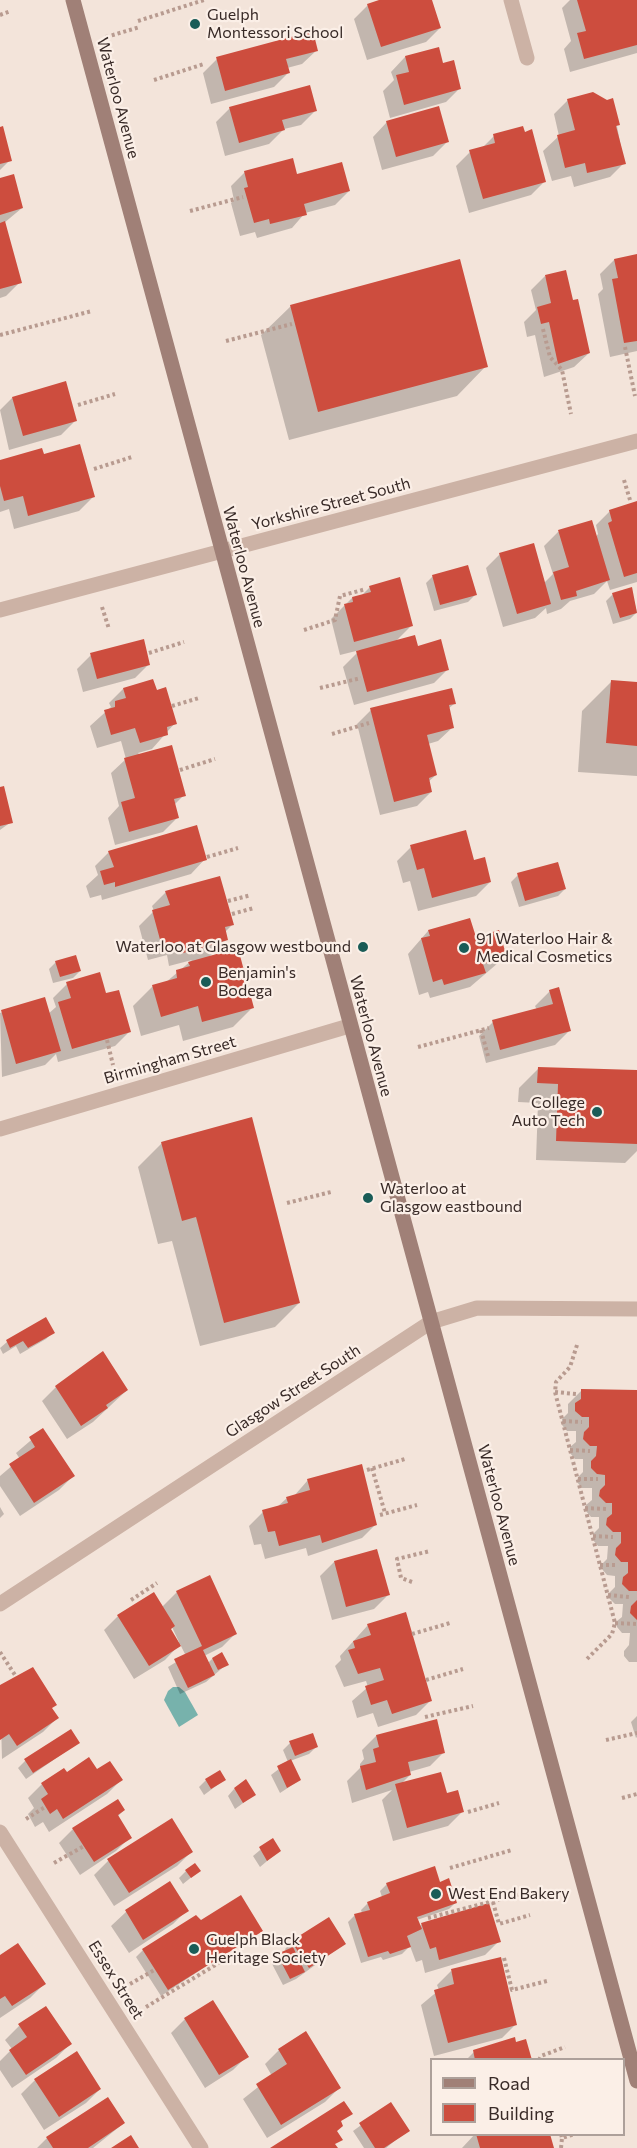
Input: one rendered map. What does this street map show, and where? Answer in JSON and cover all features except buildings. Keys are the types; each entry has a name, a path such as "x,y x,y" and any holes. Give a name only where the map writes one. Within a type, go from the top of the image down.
{"street":[{"name":"Waterloo Avenue","path":"73,0 221,553 637,2081"},
{"path":"511,0 527,58"},
{"name":"Yorkshire Street South","path":"0,610 637,441"},
{"name":"Birmingham Street","path":"0,1129 350,1026"},
{"name":"Glasgow Street South","path":"0,1604 431,1322 477,1308 637,1309"},
{"name":"Essex Street","path":"0,1832 201,2148"}],"path":[{"path":"138,21 204,0"},
{"path":"0,15 11,11"},
{"path":"84,43 140,27"},
{"path":"154,80 204,64"},
{"path":"190,211 243,197"},
{"path":"0,335 93,311"},
{"path":"226,341 292,324"},
{"path":"543,328 550,357 562,370 571,414"},
{"path":"625,347 635,396"},
{"path":"78,405 115,394"},
{"path":"94,469 132,457"},
{"path":"624,480 630,500"},
{"path":"304,630 335,620 340,596 366,589"},
{"path":"92,610 103,607 110,628"},
{"path":"148,653 184,642"},
{"path":"320,688 361,678"},
{"path":"172,706 199,698"},
{"path":"332,734 369,723"},
{"path":"180,770 214,759"},
{"path":"207,857 238,848"},
{"path":"228,901 251,895"},
{"path":"232,914 254,908"},
{"path":"418,1047 489,1028"},
{"path":"481,1030 488,1056"},
{"path":"107,1040 113,1065"},
{"path":"287,1203 331,1191"},
{"path":"577,1345 570,1367 556,1382 555,1392 615,1623 612,1634 585,1661"},
{"path":"555,1392 576,1394"},
{"path":"562,1421 582,1422"},
{"path":"570,1450 590,1451"},
{"path":"385,1513 370,1469 405,1459"},
{"path":"578,1479 598,1479"},
{"path":"380,1515 417,1505"},
{"path":"585,1508 606,1509"},
{"path":"592,1536 613,1538"},
{"path":"412,1582 401,1578 397,1559 430,1551"},
{"path":"600,1565 618,1565"},
{"path":"130,1600 157,1583"},
{"path":"608,1595 629,1597"},
{"path":"412,1634 450,1623"},
{"path":"615,1623 637,1624"},
{"path":"0,1652 15,1675"},
{"path":"426,1680 463,1669"},
{"path":"425,1717 473,1706"},
{"path":"606,1740 637,1733"},
{"path":"622,1798 637,1794"},
{"path":"468,1812 499,1803"},
{"path":"26,1819 45,1807"},
{"path":"54,1863 84,1846"},
{"path":"450,1868 512,1850"},
{"path":"428,1918 524,1893"},
{"path":"493,1902 499,1924 530,1915"},
{"path":"504,1958 512,1990 547,1981"},
{"path":"146,2007 222,1961"},
{"path":"130,1984 156,1969"},
{"path":"540,2058 566,2047"},
{"path":"561,2136 561,2148"}],"water":[{"path":"173,1687 179,1687 185,1692 198,1715 179,1727 164,1700 168,1691"}],"place":[{"name":"Guelph Montessori School","path":"195,24"},
{"name":"Waterloo at Glasgow westbound","path":"363,947"},
{"name":"91 Waterloo Hair & Medical Cosmetics","path":"464,948"},
{"name":"Benjamin's Bodega","path":"206,982"},
{"name":"College Auto Tech","path":"597,1112"},
{"name":"Waterloo at Glasgow eastbound","path":"368,1198"},
{"name":"West End Bakery","path":"436,1894"},
{"name":"Guelph Black Heritage Society","path":"194,1949"}]}
